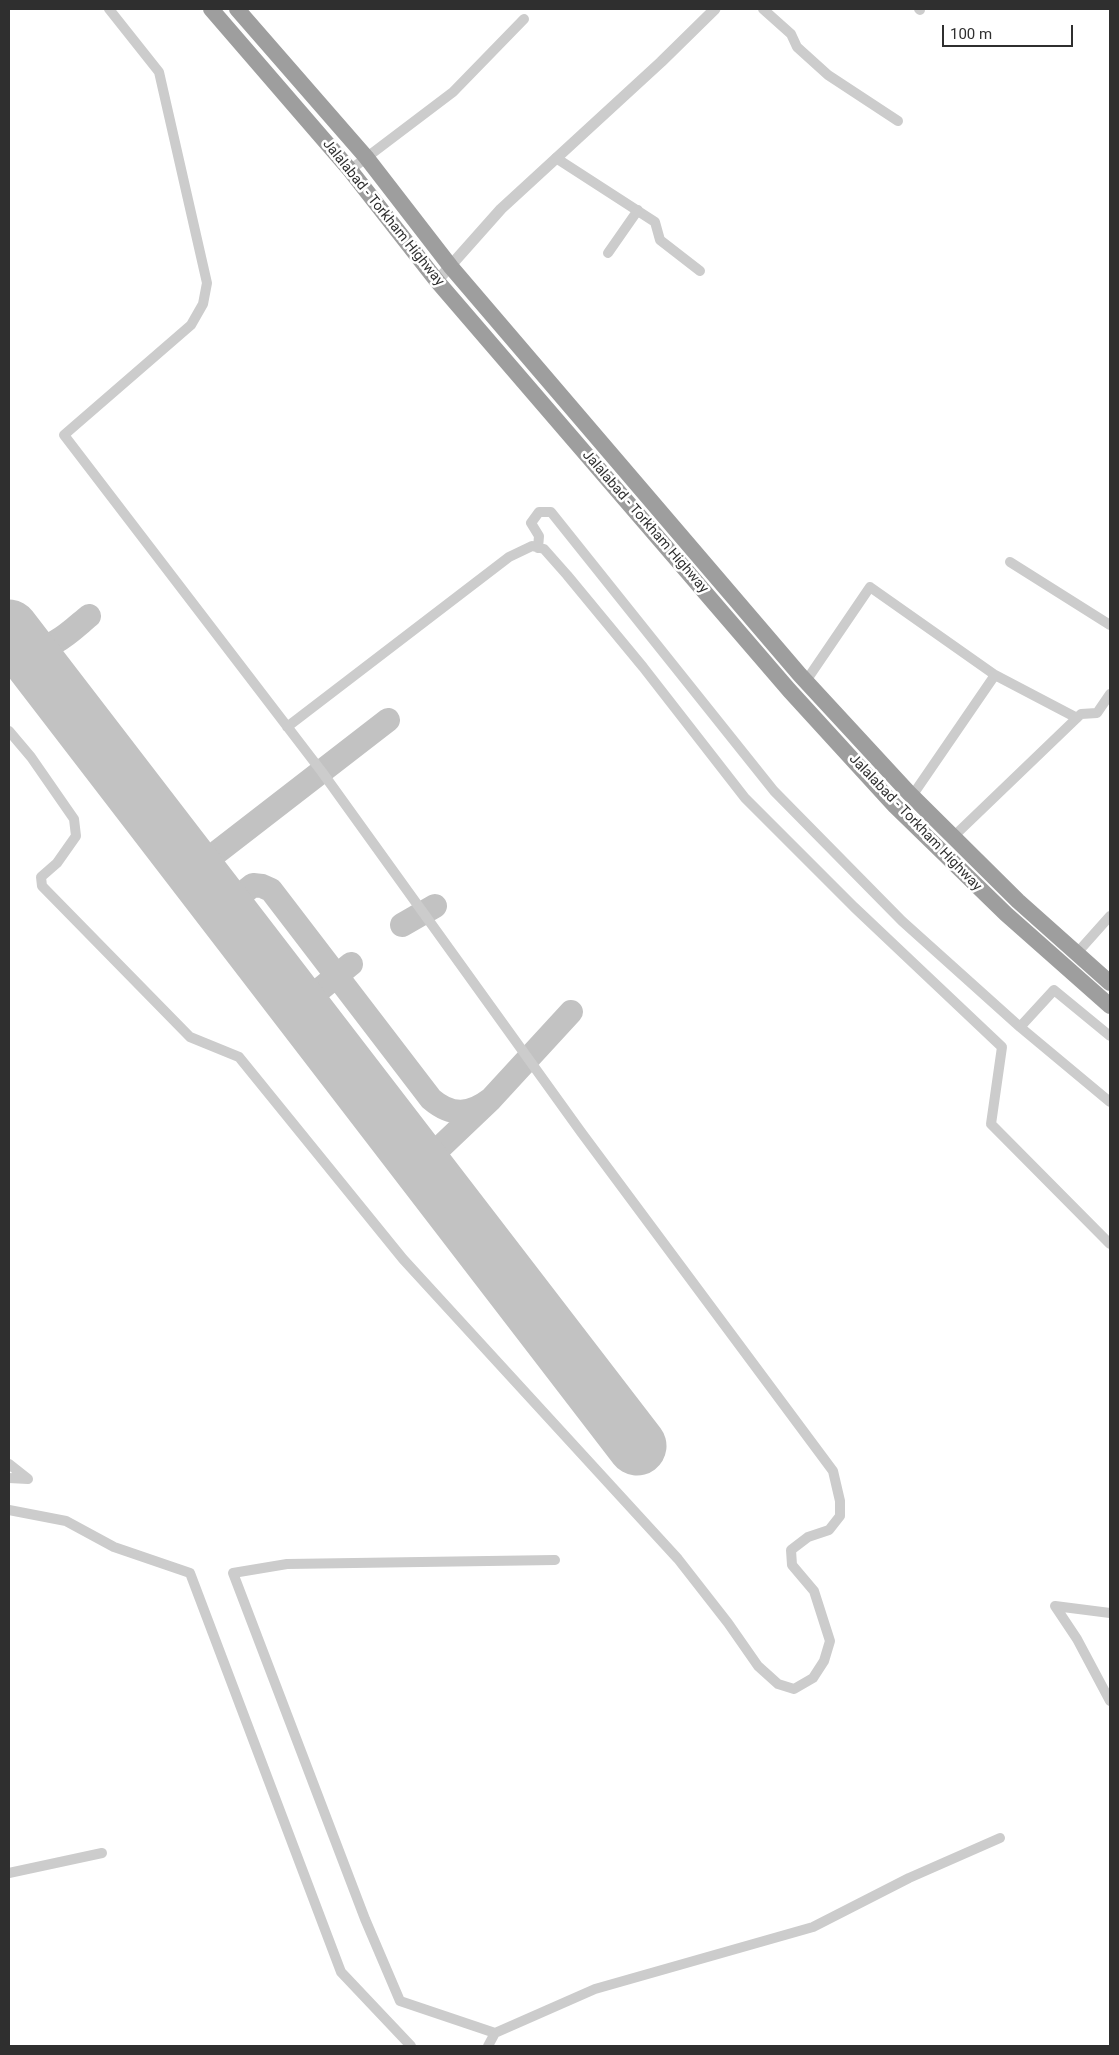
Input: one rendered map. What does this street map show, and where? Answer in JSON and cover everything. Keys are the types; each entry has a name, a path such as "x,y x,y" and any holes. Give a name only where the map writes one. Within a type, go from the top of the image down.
{"highway":[{"name":"Jalalabad - Torkham Highway","path":"211,9 350,170 437,281 789,690 895,806 1006,914 1110,1006"},
{"name":"Jalalabad - Torkham Highway","path":"237,9 366,158 451,267 806,681 912,796 1018,902 1110,983"}],"street":[{"path":"9,731 31,757 74,819 76,836 57,863 41,877 42,886 190,1036 239,1057 403,1259 678,1559 728,1623 758,1666 778,1684 794,1689 813,1678 824,1661 830,1641 814,1590 792,1565 791,1550 808,1537 829,1530 840,1516 840,1501 833,1471 581,1132 287,727 64,435 191,325 203,304 207,283 159,72 109,9"},
{"path":"437,281 501,209 661,62 714,9"},
{"path":"763,9 791,34 797,47 828,75 898,121"},
{"path":"350,170 453,92 524,19"},
{"path":"556,158 655,222 660,240 700,271"},
{"path":"608,253 638,210"},
{"path":"538,548 539,536 531,524 540,512 551,512 774,791 902,921 1020,1027 1110,1102"},
{"path":"287,727 509,557 532,546 544,549 643,667 745,798 854,907 1002,1047 991,1124 1110,1244"},
{"path":"1010,562 1110,625"},
{"path":"806,681 870,587 996,676 1077,718"},
{"path":"912,796 996,676"},
{"path":"953,837 1081,714 1097,713 1110,694"},
{"path":"1077,954 1110,916"},
{"path":"1020,1027 1054,990 1110,1036"},
{"path":"9,1464 28,1479 9,1478"},
{"path":"9,1510 66,1521 114,1547 190,1573 341,1972 411,2046"},
{"path":"495,2033 400,2001 365,1919 233,1573 287,1564 555,1560"},
{"path":"1110,1613 1055,1606 1077,1640 1110,1701"},
{"path":"488,2046 495,2033 595,1989 813,1927 909,1878 1000,1838"},
{"path":"9,1873 102,1853"}],"taxiway":[{"path":"9,630 28,645 44,646 61,639 89,616"},
{"path":"53,644 46,660 47,672 63,698"},
{"path":"180,853 192,861 207,860 388,720"},
{"path":"206,888 202,880 201,870 207,860"},
{"path":"224,908 253,885 271,890 431,1099 446,1109 461,1112 476,1108 491,1099"},
{"path":"402,925 435,906"},
{"path":"291,998 307,1000 351,964"},
{"path":"307,1000 306,1013 313,1025"},
{"path":"414,1157 429,1158 491,1099 571,1012"},
{"path":"432,1156 428,1166 432,1181"}],"runway":[{"path":"9,629 637,1446"}]}
